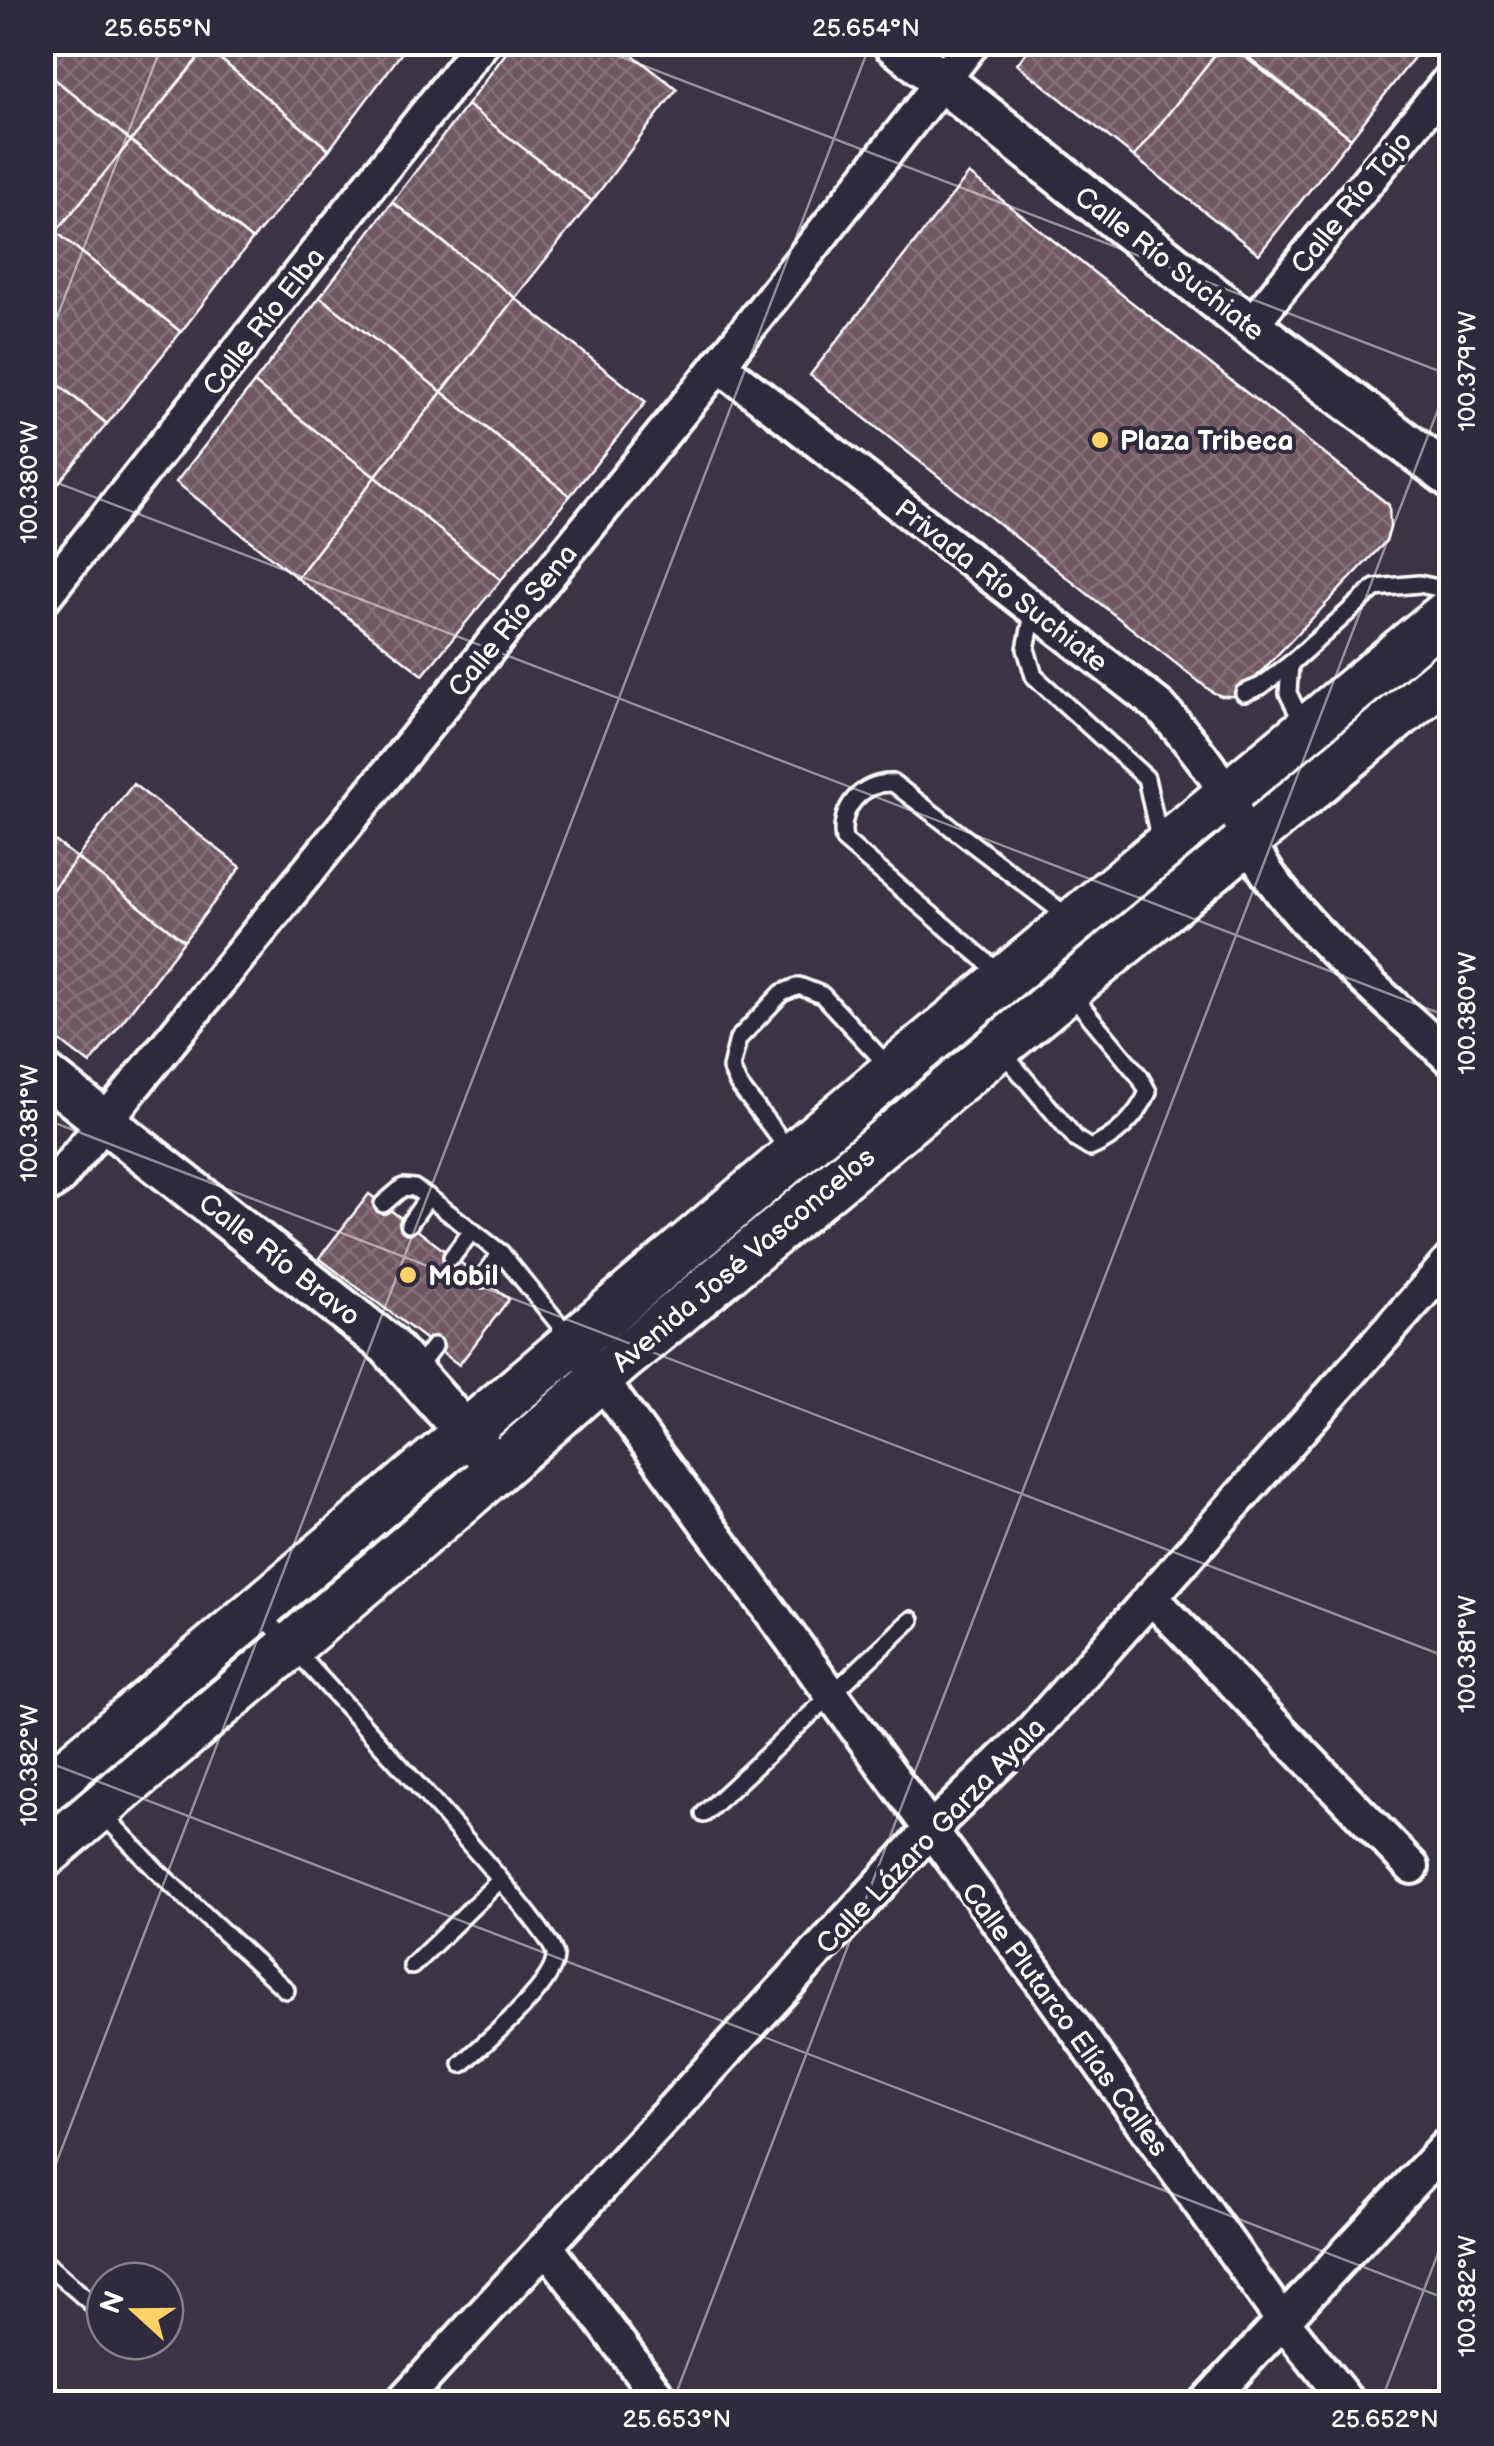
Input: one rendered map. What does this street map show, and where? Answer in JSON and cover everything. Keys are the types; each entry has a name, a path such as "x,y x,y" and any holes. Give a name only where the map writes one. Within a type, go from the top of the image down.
{"main road":[{"name":"Avenida José Vasconcelos","path":"42,1792 892,1071 1452,609"},
{"name":"Avenida José Vasconcelos","path":"42,1857 600,1378 1452,670"}],"street":[{"name":"Calle Río Elba","path":"42,599 483,42"},
{"name":"Calle Río Suchiate","path":"893,42 1250,326 1452,478"},
{"name":"Calle Río Sena","path":"42,1190 59,1178 719,365 973,42"},
{"name":"Calle Río Tajo","path":"1250,326 1452,77"},
{"name":"Privada Río Suchiate","path":"719,365 1160,707 1196,748 1268,874 1308,923 1452,1060"},
{"name":"Calle Río Bravo","path":"42,1072 408,1349 465,1432 497,1468"},
{"name":"Calle Lázaro Garza Ayala","path":"400,2404 929,1830 1030,1733 1452,1259"},
{"name":"Calle Plutarco Elías Calles","path":"574,1342 1060,2006 1282,2321 1349,2404"},
{"path":"1152,1597 1412,1867"},
{"path":"1205,2404 1452,2140"},
{"path":"547,2247 664,2404"}],"lane":[{"path":"1244,693 1261,686 1290,664 1375,588 1419,584 1452,591"},
{"path":"1034,609 1026,649 1034,676 1146,778 1161,847"},
{"path":"1290,664 1288,693 1305,728"},
{"path":"1005,977 844,840 841,824 854,798 877,782 894,783 1073,921"},
{"path":"793,1156 738,1084 731,1068 738,1039 782,993 799,986 822,995 892,1071"},
{"path":"998,1046 1077,1140 1090,1148 1104,1142 1140,1110 1148,1092 1140,1076 1068,990"},
{"path":"383,1204 403,1187 414,1188 428,1197 501,1253 574,1342"},
{"path":"409,1224 428,1197"},
{"path":"452,1257 472,1231"},
{"path":"482,1279 501,1253"},
{"path":"258,1609 548,1937 556,1958 545,1983 462,2064"},
{"path":"704,1814 911,1620"},
{"path":"97,1808 157,1871 286,1990"},
{"path":"412,1966 500,1880"},
{"path":"42,2260 85,2298"}],"building":[{"path":"42,42 211,42 131,141 42,69"},
{"path":"211,42 400,42 406,47 329,150 207,48"},
{"path":"514,42 616,42 677,89 592,201 467,105"},
{"path":"1034,42 1225,42 1134,157 1017,64"},
{"path":"1225,42 1351,138 1259,254 1134,157"},
{"path":"1229,42 1426,42 1351,138"},
{"path":"207,48 329,150 252,240 131,141"},
{"path":"42,69 131,141 56,232 42,221"},
{"path":"467,105 592,201 515,298 392,202"},
{"path":"131,141 252,240 181,332 56,232"},
{"name":"Plaza Tribeca","path":"969,174 1389,505 1386,541 1238,696 1212,692 810,375"},
{"path":"392,202 515,298 442,392 320,297"},
{"path":"42,221 56,232 42,249"},
{"path":"56,232 181,332 107,424 42,371 42,249"},
{"path":"320,297 442,392 375,477 254,383"},
{"path":"515,298 646,402 570,496 442,392"},
{"path":"42,371 107,424 42,503"},
{"path":"254,383 375,477 297,578 176,482"},
{"path":"442,392 570,496 501,580 375,477"},
{"path":"375,477 501,580 423,675 297,578"},
{"path":"133,784 241,867 184,941 77,858"},
{"path":"42,831 77,858 42,903"},
{"path":"77,858 184,941 90,1064 42,1027 42,903"},
{"name":"Mobil","path":"369,1194 509,1299 459,1365 319,1258"}],"place":[{"name":"Plaza Tribeca","path":"1100,440"},
{"name":"Mobil","path":"408,1275"}]}
